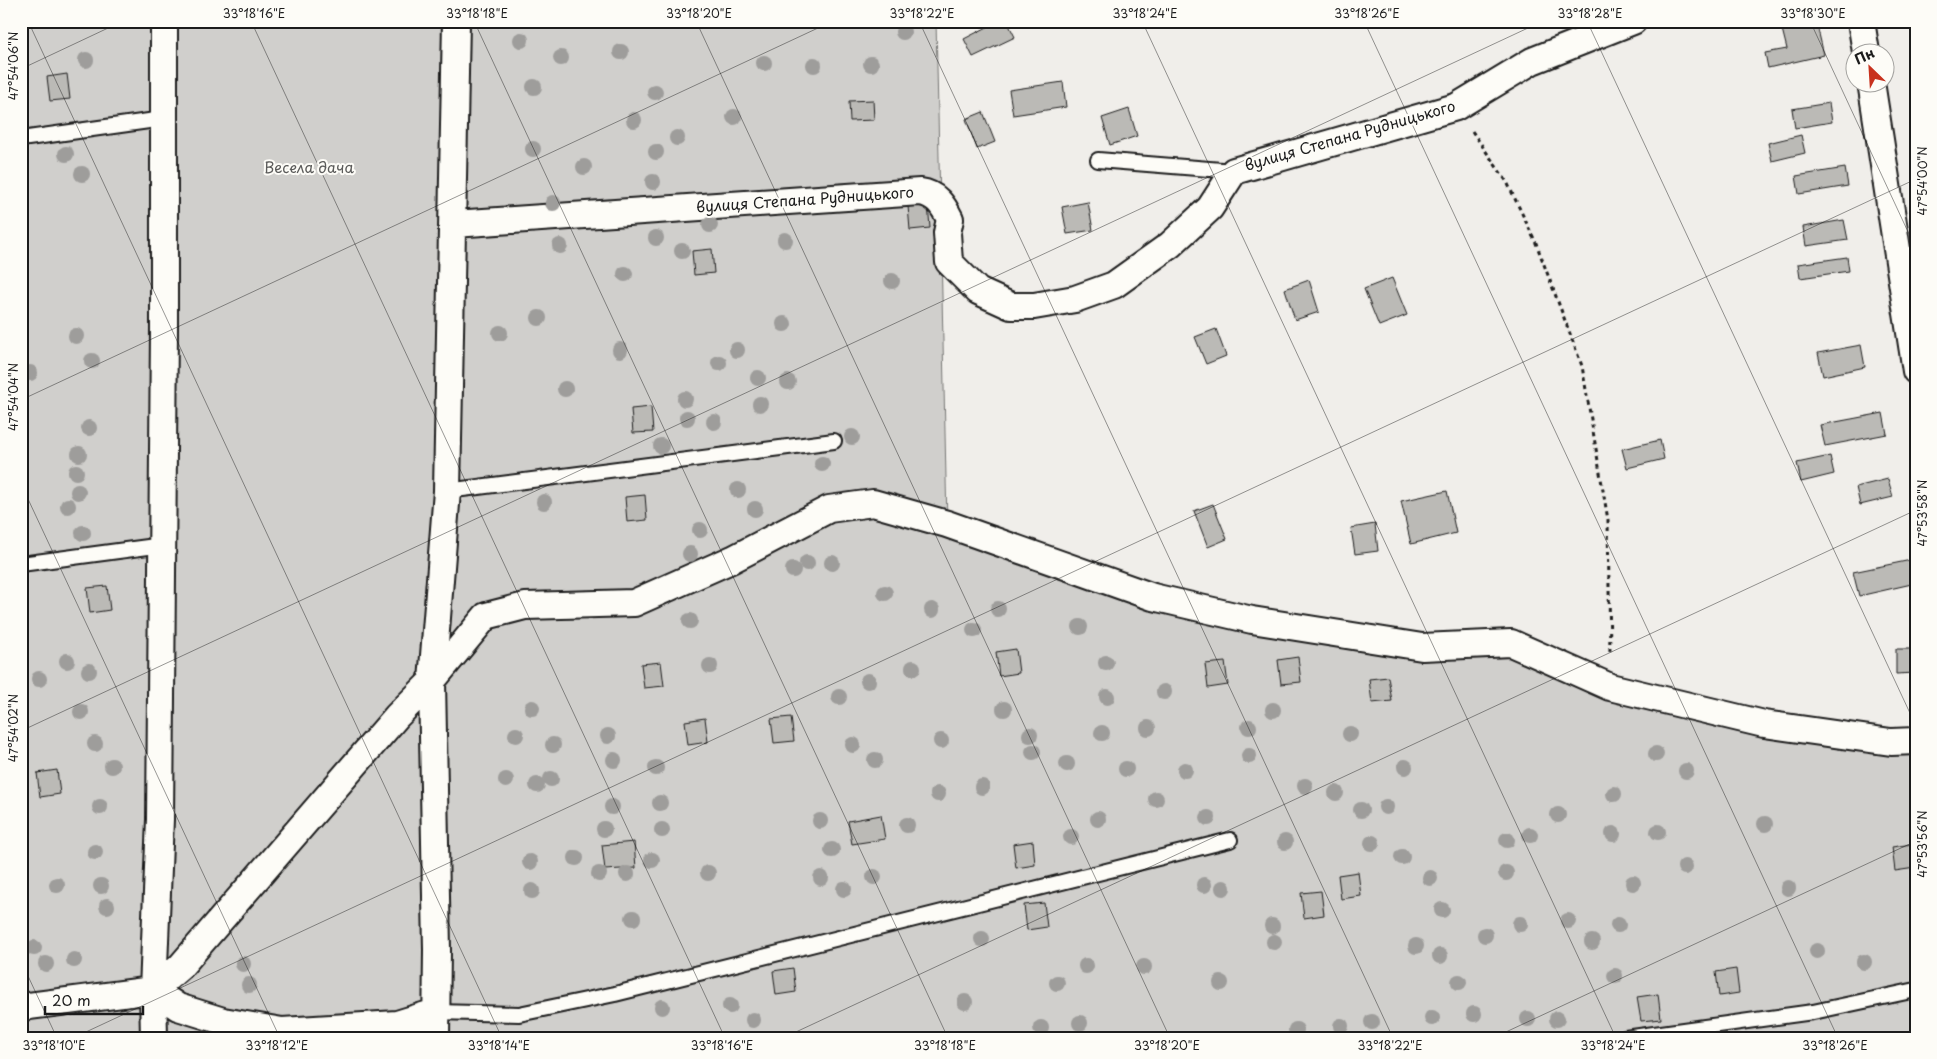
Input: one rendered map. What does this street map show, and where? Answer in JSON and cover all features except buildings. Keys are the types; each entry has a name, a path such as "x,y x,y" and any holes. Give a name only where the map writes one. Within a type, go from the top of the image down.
{"street":[{"path":"154,1038 153,990 160,820 163,545 164,21"},
{"path":"436,1038 437,950 432,681 447,491 454,224 456,21"},
{"name":"вулиця Степана Рудницького","path":"454,224 929,193 942,203 950,219 947,233 950,262 978,291 1011,306 1034,306 1075,299 1114,286 1170,245 1210,208 1234,171 1456,107 1532,61 1633,21"},
{"path":"1861,21 1864,42"},
{"path":"1873,92 1916,371"},
{"path":"21,1007 153,990 180,967 397,716 432,681 486,616 525,606 634,603 734,559 829,509 873,503 947,524 1153,597 1252,620 1422,646 1511,643 1610,687 1764,724 1891,742 1916,741"},
{"path":"153,990 178,1007 223,1021 282,1031 397,1024 436,1012"}],"lane":[{"path":"21,139 163,119"},
{"path":"1098,160 1234,171"},
{"path":"447,491 834,441"},
{"path":"21,564 163,545"},
{"path":"436,1012 519,1014 605,996 1230,840"},
{"path":"1625,1038 1813,1012 1916,990"}],"path":[{"path":"1456,107 1507,182 1536,243 1582,366 1608,520 1610,687"}],"green space":[{"name":"Весела дача","path":"21,21 936,21 947,524 1252,620 1511,643 1610,687 1916,741 1916,1038 21,1038"}]}
